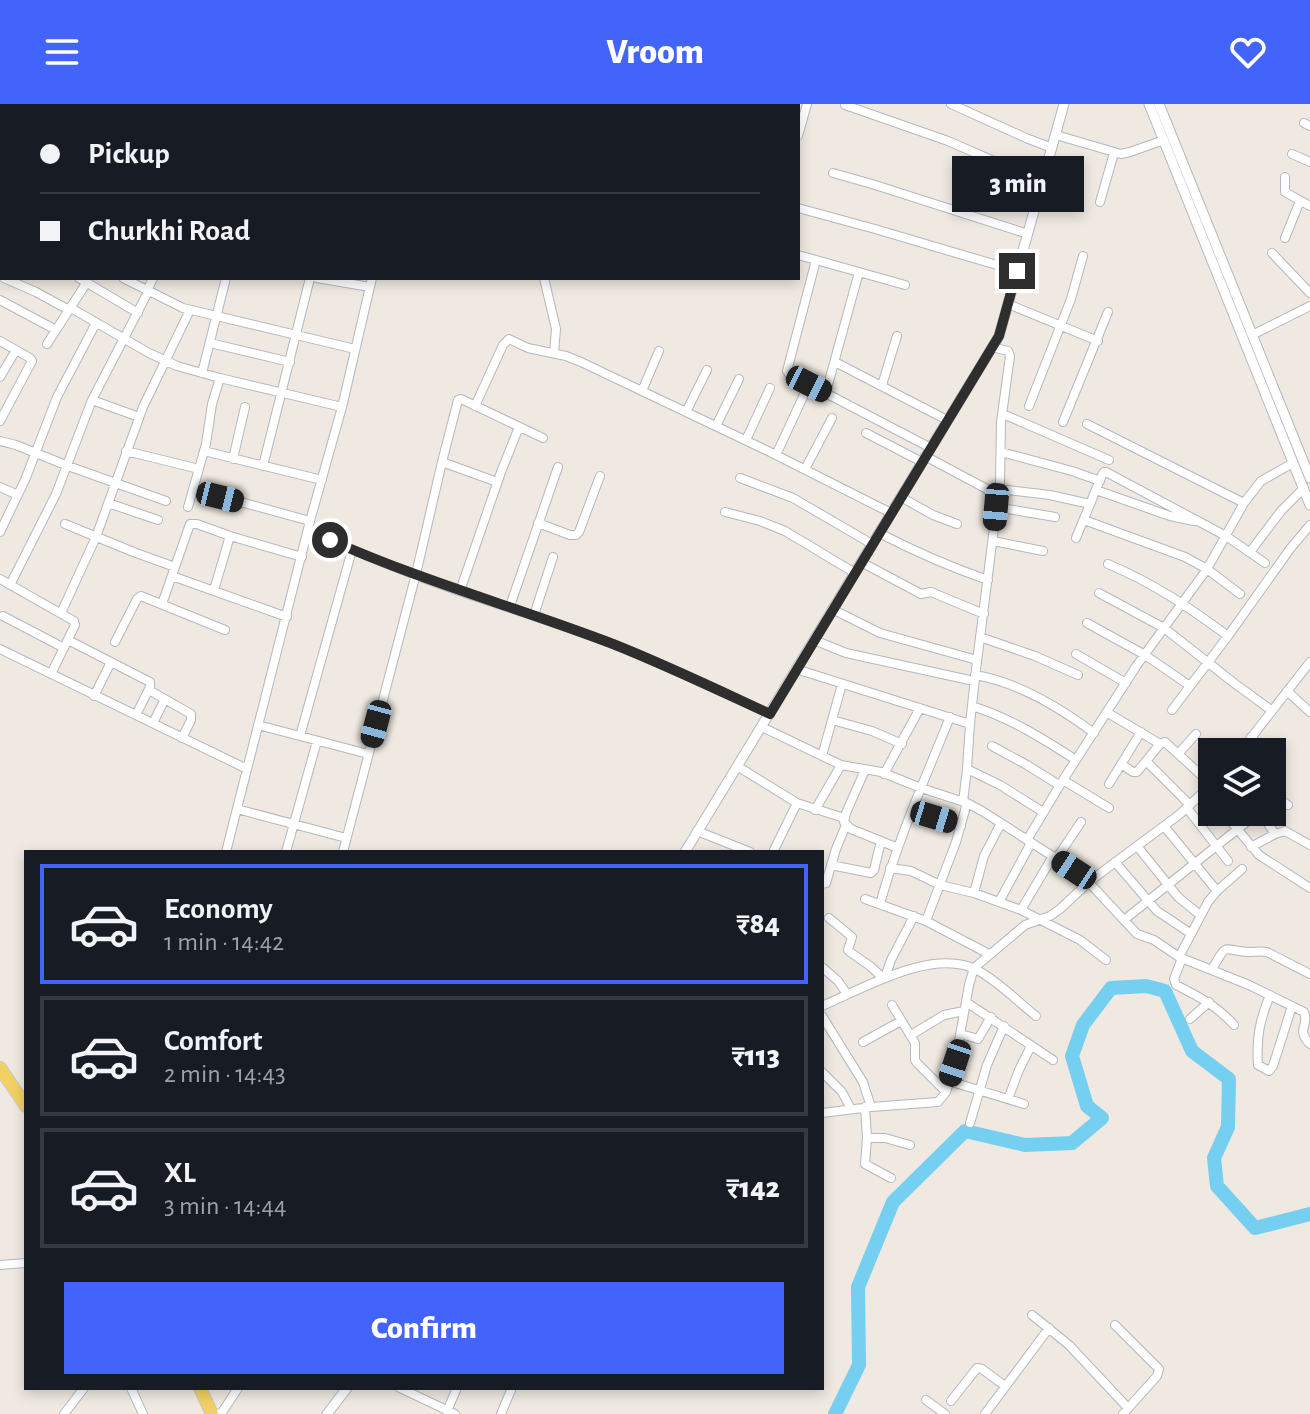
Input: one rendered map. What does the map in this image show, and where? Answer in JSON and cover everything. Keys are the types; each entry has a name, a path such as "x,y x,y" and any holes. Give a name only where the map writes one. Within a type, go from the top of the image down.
{"main road":[{"path":"0,1068 24,1103"},
{"path":"201,1390 212,1414"}],"street":[{"path":"800,129 807,104"},
{"path":"951,104 1052,148"},
{"path":"686,850 999,336 1064,104"},
{"path":"1149,104 1310,505"},
{"path":"1159,104 1310,478"},
{"path":"845,105 948,141 1042,182"},
{"path":"1056,135 1114,153 1130,152 1164,140"},
{"path":"1100,202 1114,153"},
{"path":"1292,154 1310,162"},
{"path":"833,173 1028,234"},
{"path":"1285,177 1285,192 1310,206"},
{"path":"1285,238 1300,201"},
{"path":"800,209 1017,271"},
{"path":"1272,253 1310,293"},
{"path":"800,256 905,285"},
{"path":"1029,406 1071,299 1083,256"},
{"path":"816,260 787,371 926,455 998,492 1050,495 1090,504"},
{"path":"826,392 859,272"},
{"path":"13,280 164,361 220,378 342,407"},
{"path":"47,344 70,309 83,280 138,313"},
{"path":"127,280 190,310 355,349"},
{"path":"10,585 68,466 92,400 152,280"},
{"path":"202,373 226,280"},
{"path":"263,466 310,280"},
{"path":"227,850 342,407 371,283 339,280"},
{"path":"545,280 556,329 554,353"},
{"path":"0,300 56,330"},
{"path":"1008,304 1098,341"},
{"path":"1252,335 1310,306"},
{"path":"61,613 96,537 139,417 190,310"},
{"path":"1063,422 1108,312"},
{"path":"0,532 36,453 57,397 96,323"},
{"path":"882,385 897,336"},
{"path":"475,406 509,339 528,348 574,359 891,513"},
{"path":"0,341 32,361 0,421"},
{"path":"210,343 290,362"},
{"path":"926,921 961,826 965,802 970,724 993,541 1010,356 1008,351 992,347"},
{"path":"0,377 16,350"},
{"path":"642,391 659,351"},
{"path":"835,362 947,420"},
{"path":"686,412 707,370"},
{"path":"188,507 220,378"},
{"path":"716,426 739,379"},
{"path":"776,455 809,384"},
{"path":"746,440 770,388"},
{"path":"92,400 139,417"},
{"path":"343,850 458,400 543,438"},
{"path":"233,459 245,407"},
{"path":"1003,414 1109,460"},
{"path":"805,469 832,418"},
{"path":"1087,424 1244,503"},
{"path":"460,591 519,427"},
{"path":"866,433 926,455"},
{"path":"0,441 166,501"},
{"path":"126,451 199,469"},
{"path":"204,451 322,480"},
{"path":"1001,452 1072,471 1098,485 1185,520 1198,520"},
{"path":"442,462 497,482"},
{"path":"999,902 1043,812 1126,683 1207,569 1244,503 1261,481 1293,463"},
{"path":"510,606 558,467"},
{"path":"1076,538 1104,472 1198,520 1265,563"},
{"path":"538,523 576,535 600,476"},
{"path":"740,478 793,498 872,544"},
{"path":"0,487 18,495"},
{"path":"1250,552 1281,511 1304,488"},
{"path":"193,489 309,525 352,550 656,662 770,714"},
{"path":"901,497 957,524"},
{"path":"108,503 158,520"},
{"path":"996,507 1055,517"},
{"path":"725,512 785,531 855,573"},
{"path":"1084,520 1168,550 1207,569 1240,594"},
{"path":"65,524 214,590 287,617"},
{"path":"162,604 190,524 302,557"},
{"path":"1172,710 1310,525"},
{"path":"879,533 913,551 988,580"},
{"path":"214,590 230,536"},
{"path":"993,541 1043,551"},
{"path":"300,736 352,550"},
{"path":"534,615 553,557"},
{"path":"861,562 921,594 931,592 984,614"},
{"path":"1108,564 1183,603 1228,636"},
{"path":"0,579 75,623 51,674"},
{"path":"1099,593 1164,628 1271,710"},
{"path":"115,642 139,597 225,630"},
{"path":"832,609 880,633 977,660"},
{"path":"3,616 148,681 151,684 149,690 136,715"},
{"path":"1087,623 1145,655 1190,686"},
{"path":"980,637 1023,651 1078,675"},
{"path":"814,640 846,653 1002,681 1065,712 1094,733"},
{"path":"0,649 247,769"},
{"path":"1076,654 1126,683"},
{"path":"94,696 111,662"},
{"path":"1251,737 1310,662"},
{"path":"796,669 970,724"},
{"path":"822,756 842,684"},
{"path":"149,690 191,714 182,738"},
{"path":"1287,691 1310,712"},
{"path":"153,723 165,699"},
{"path":"972,706 1020,725 1076,760"},
{"path":"884,774 920,708"},
{"path":"1108,713 1160,744"},
{"path":"880,904 912,810 950,717"},
{"path":"832,720 872,731 902,744"},
{"path":"258,725 368,754"},
{"path":"762,727 841,765 884,774 965,802 1090,881 1137,934 1154,940 1180,957 1304,1012 1302,1032 1310,1044"},
{"path":"1109,784 1141,732"},
{"path":"1178,754 1196,734"},
{"path":"287,850 317,741"},
{"path":"1121,764 1135,773 1162,742 1168,744 1198,775"},
{"path":"992,746 1109,808"},
{"path":"1146,761 1188,806 1228,861"},
{"path":"815,810 841,765"},
{"path":"737,766 797,803 898,848"},
{"path":"967,769 1043,812"},
{"path":"824,884 865,770"},
{"path":"824,1113 933,1103 942,1098 955,1063 974,968 1025,925 1042,920 1060,909 1090,881 1198,797"},
{"path":"774,850 797,803"},
{"path":"237,809 346,838"},
{"path":"912,810 961,826"},
{"path":"1021,910 1081,822"},
{"path":"974,893 984,856 1001,823"},
{"path":"1164,826 1217,891"},
{"path":"1235,826 1266,861 1310,888"},
{"path":"1124,920 1241,826"},
{"path":"1270,826 1275,834"},
{"path":"697,831 745,850"},
{"path":"1251,847 1281,831 1289,832 1310,845"},
{"path":"874,870 881,841"},
{"path":"1137,846 1168,885 1200,915"},
{"path":"1115,862 1165,918 1190,933"},
{"path":"831,865 869,873 874,870 921,874 940,885 1021,910 1080,940 1106,960"},
{"path":"1234,1025 1219,1009 1174,982 1180,957 1200,915 1217,891 1242,869"},
{"path":"865,899 926,921 989,954"},
{"path":"884,977 914,916"},
{"path":"829,918 852,937 848,950 884,977"},
{"path":"1212,969 1223,951 1229,948 1267,952 1310,974"},
{"path":"824,1005 884,977 944,963 974,968 1036,1016"},
{"path":"824,969 847,994"},
{"path":"1270,995 1257,1034 1258,1065 1266,1070 1273,1066 1292,1006"},
{"path":"1190,1019 1209,1002"},
{"path":"892,1005 911,1035 917,1063 946,1092"},
{"path":"911,1035 965,1006 991,1017 1053,1060"},
{"path":"961,1034 978,1039 991,1017"},
{"path":"824,1019 863,1082 868,1107 865,1164 891,1178"},
{"path":"863,1042 901,1021"},
{"path":"970,1123 978,1089 1004,1026"},
{"path":"1008,1099 1031,1046"},
{"path":"824,1074 842,1092 851,1109"},
{"path":"949,1081 1024,1104"},
{"path":"867,1138 895,1139 910,1145"},
{"path":"0,1265 24,1263"},
{"path":"1032,1315 1069,1345 1126,1411 1157,1376 1159,1369 1115,1325"},
{"path":"985,1414 1049,1328"},
{"path":"951,1401 977,1368 1005,1386"},
{"path":"69,1412 83,1390"},
{"path":"132,1390 143,1414"},
{"path":"219,1414 237,1390"},
{"path":"327,1414 345,1390"},
{"path":"404,1390 451,1412 456,1390"},
{"path":"501,1414 511,1390"},
{"path":"926,1400 942,1413"}],"waterway":[{"path":"835,1414 859,1365 858,1287 893,1202 965,1131 1025,1145 1072,1143 1102,1118 1087,1106 1072,1056 1083,1025 1111,988 1146,986 1165,991 1192,1051 1229,1079 1228,1127 1214,1158 1217,1186 1255,1228 1310,1214"}],"route":[{"path":"330,540 460,591 613,644 770,714 999,336 1017,271"}]}
